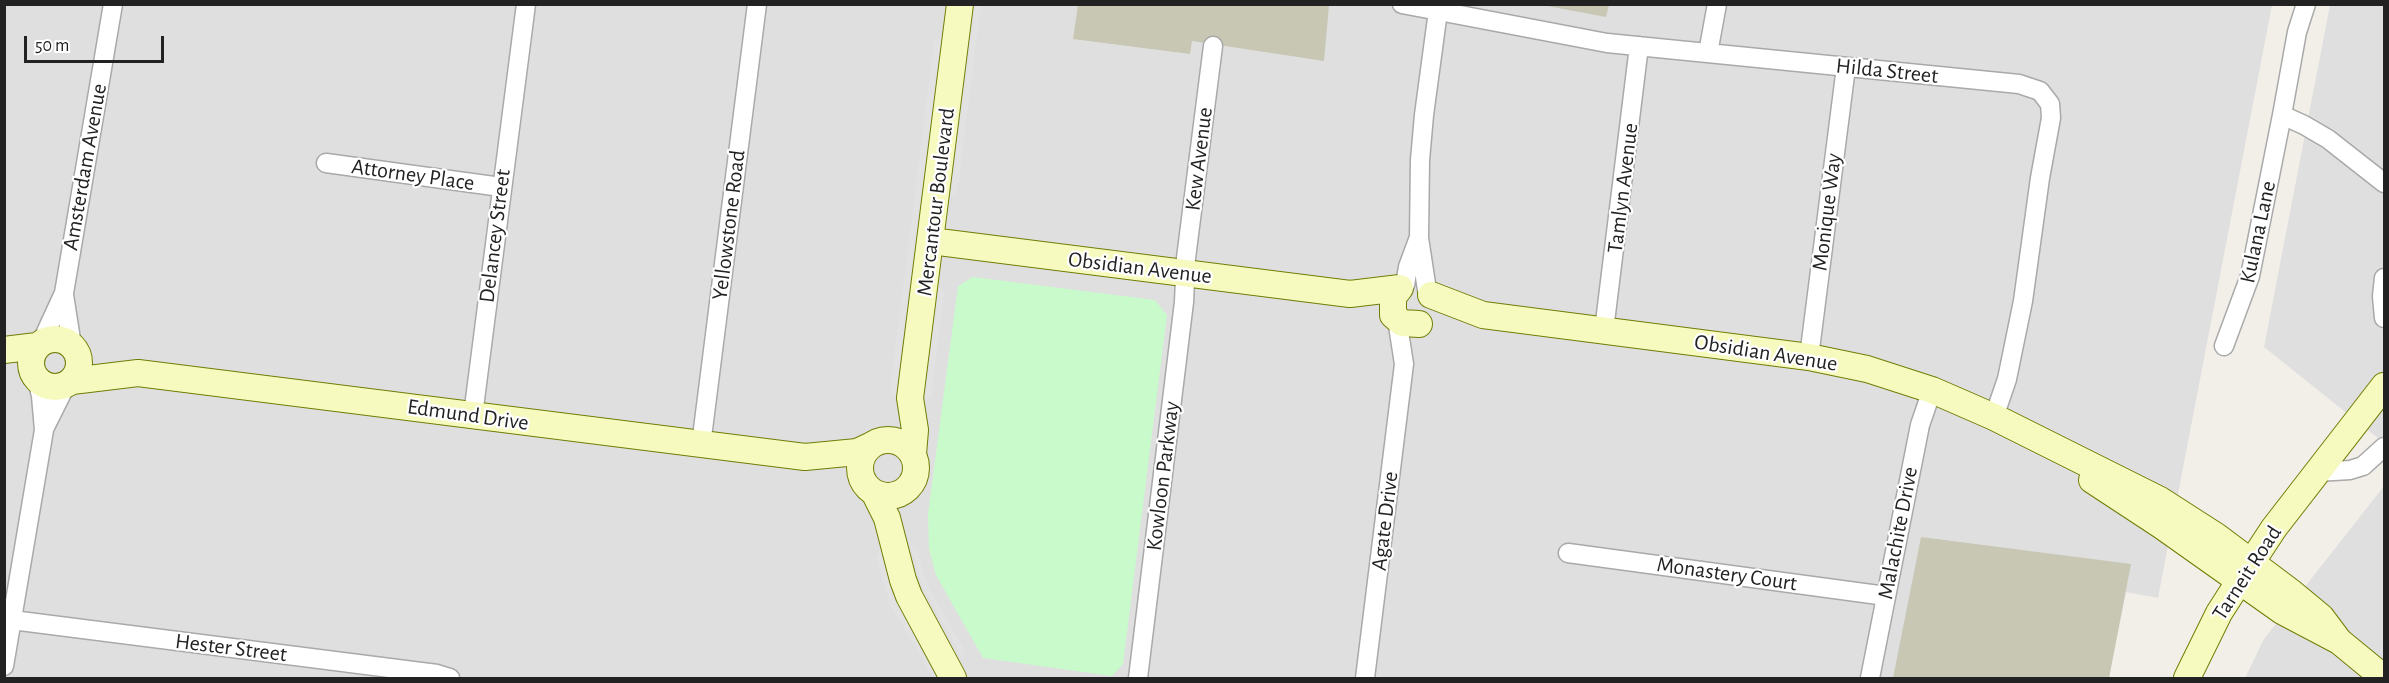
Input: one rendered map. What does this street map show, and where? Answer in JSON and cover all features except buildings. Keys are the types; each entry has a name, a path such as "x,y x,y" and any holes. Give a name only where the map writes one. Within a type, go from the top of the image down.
{"street":[{"name":"Amsterdam Avenue","path":"39,345 64,293 113,4"},
{"name":"Delancey Street","path":"472,415 526,4"},
{"name":"Yellowstone Road","path":"701,445 758,4"},
{"name":"Mercantour Boulevard","path":"913,454 915,430 910,399 960,4"},
{"name":"Hilda Street","path":"1402,4 1592,40 2019,84 2040,91 2050,104 2051,118 2040,178 2025,290 2007,379 1994,417"},
{"path":"1708,53 1717,4"},
{"name":"Kulana Lane","path":"2224,346 2250,276 2297,32 2306,4"},
{"path":"1416,290 1392,297 1409,320 1432,312 1416,290 1408,267 1419,238 1421,140 1438,11"},
{"name":"Kew Avenue","path":"1186,273 1213,46"},
{"name":"Tamlyn Avenue","path":"1604,330 1640,46"},
{"name":"Monique Way","path":"1809,357 1846,67"},
{"path":"2282,115 2304,124 2328,139 2385,183"},
{"name":"Attorney Place","path":"326,163 501,187"},
{"name":"Obsidian Avenue","path":"931,241 1350,294 1416,290 1483,315"},
{"name":"Kowloon Parkway","path":"1138,678 1186,273"},
{"path":"2385,278 2382,296 2385,318"},
{"name":"Amsterdam Avenue","path":"64,293 74,347"},
{"name":"Obsidian Avenue","path":"1350,294 1409,320 1483,315 1809,357 1868,369 1932,390 1994,417 2160,500 2216,536 2244,572 2321,617 2339,641 2385,678"},
{"name":"Agate Drive","path":"1365,678 1409,320"},
{"path":"4,350 61,339 74,347 78,355 79,369 44,430"},
{"path":"4,666 44,430 41,396 31,359 39,345"},
{"name":"Edmund Drive","path":"74,347 130,372 805,457"},
{"path":"4,362 35,376 51,387 69,383"},
{"name":"Edmund Drive","path":"69,383 130,372"},
{"name":"Tarneit Road","path":"2187,678 2244,572 2317,472 2385,386"},
{"name":"Malachite Drive","path":"1870,678 1920,425 1932,390"},
{"name":"Mercantour Boulevard","path":"874,444 892,428 910,399"},
{"path":"805,457 857,452 874,444 894,441 901,443 913,454 916,462 915,477 906,490 895,544"},
{"path":"874,444 861,459 860,467 869,488 887,518 909,596 954,674"},
{"path":"2317,472 2350,470 2363,466 2385,447"},
{"path":"805,457 869,488 891,496 906,490"},
{"name":"Monastery Court","path":"1568,553 1886,596"},
{"name":"Hester Street","path":"12,620 437,674 450,678"}],"shaded area":[{"path":"1609,4 1606,17 1542,5"},
{"path":"4,5 2272,5 2158,598 2126,592 2109,678 5,678"},
{"path":"975,5 981,5 957,195 950,199"},
{"path":"1078,5 1329,5 1324,61 1192,41 1190,54 1073,39"},
{"path":"2330,5 2384,5 2384,443 2264,347"},
{"path":"942,36 895,398 890,390 934,41"},
{"path":"939,286 944,292 931,397 924,402"},
{"path":"2384,486 2384,678 2245,678 2264,639"},
{"path":"1921,537 2131,564 2109,678 1893,678"},
{"path":"910,544 917,549 930,590 964,649 962,657 922,586"},
{"path":"881,550 887,576 897,602 940,678 933,678 890,604 876,557"}],"green space":[{"path":"973,277 1155,300 1167,315 1123,664 1112,676 983,658 936,575 929,549 928,514 958,286"}]}
